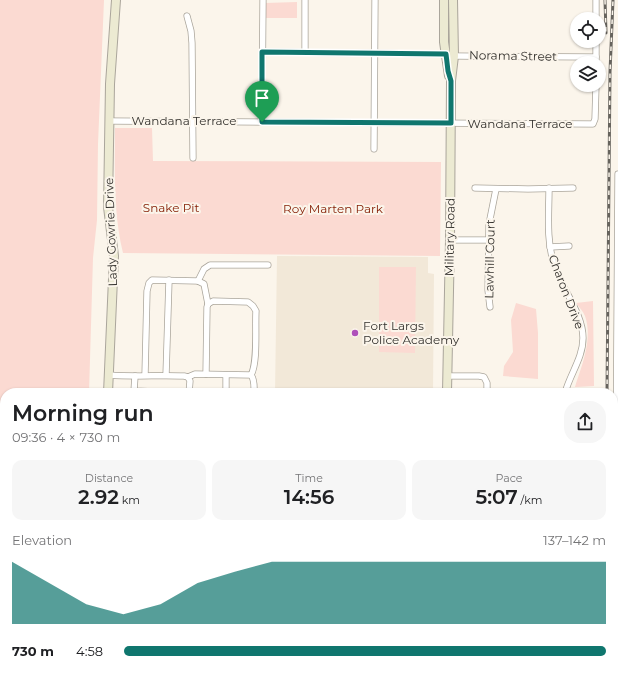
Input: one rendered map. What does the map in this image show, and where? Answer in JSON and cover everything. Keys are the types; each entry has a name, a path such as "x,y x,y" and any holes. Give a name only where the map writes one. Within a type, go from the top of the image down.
{"street":[{"name":"Lady Gowrie Drive","path":"108,388 114,256 108,206 112,52 116,0"},
{"path":"262,122 263,0"},
{"path":"305,0 305,52"},
{"path":"374,149 376,0"},
{"name":"Military Road","path":"444,0 444,42 450,55"},
{"name":"Military Road","path":"447,388 451,123 451,81 448,71 453,0"},
{"path":"596,0 596,12"},
{"path":"187,16 191,31 192,43 193,158"},
{"name":"Norama Street","path":"262,52 375,53 570,59"},
{"name":"Wandana Terrace","path":"110,121 594,124 596,92"},
{"path":"617,388 618,174"},
{"path":"475,188 573,188"},
{"name":"Charon Drive","path":"549,188 550,247 554,266 580,322 582,331 581,352 567,388"},
{"name":"Lawhill Court","path":"490,307 488,290 489,224 496,189"},
{"path":"450,240 489,240"},
{"path":"550,247 569,246"},
{"path":"198,281 204,269 210,264 268,265"},
{"path":"145,375 147,290 149,283 152,280 198,281 204,284 208,304 206,374"},
{"path":"166,375 169,280"},
{"path":"208,304 213,301 248,302 253,306 256,311 255,360 254,370 251,375"},
{"path":"109,375 166,375 188,377 195,374 251,375"},
{"path":"226,375 226,388"},
{"path":"251,375 254,382 254,388"},
{"path":"134,388 135,376"},
{"path":"448,376 484,377 487,383 487,388"},
{"path":"188,377 190,381 189,388"}],"shaded area":[{"name":"Fort Largs Police Academy","path":"277,256 428,257 428,273 434,274 433,388 275,388"}],"green space":[{"path":"0,0 104,0 98,144 97,220 93,258 89,388 0,388"},
{"path":"297,2 297,18 265,18 265,3"},
{"name":"Roy Marten Park","path":"115,128 152,128 153,161 441,162 440,256 123,253 116,207"},
{"path":"379,267 416,267 415,353 379,352"},
{"path":"593,301 594,386 575,387 586,352 588,334 585,316 576,303"},
{"path":"516,303 536,309 538,333 538,379 503,376 504,366 513,352 511,320"}],"railway":[{"path":"605,0 605,12"},
{"path":"607,388 610,72 613,0"}],"place":[{"name":"Fort Largs Police Academy","path":"355,333"}],"route":[{"path":"262,52 446,54 451,81 451,123 262,122 262,52"}],"park label":[{"name":"Snake Pit","path":"171,208"}]}
